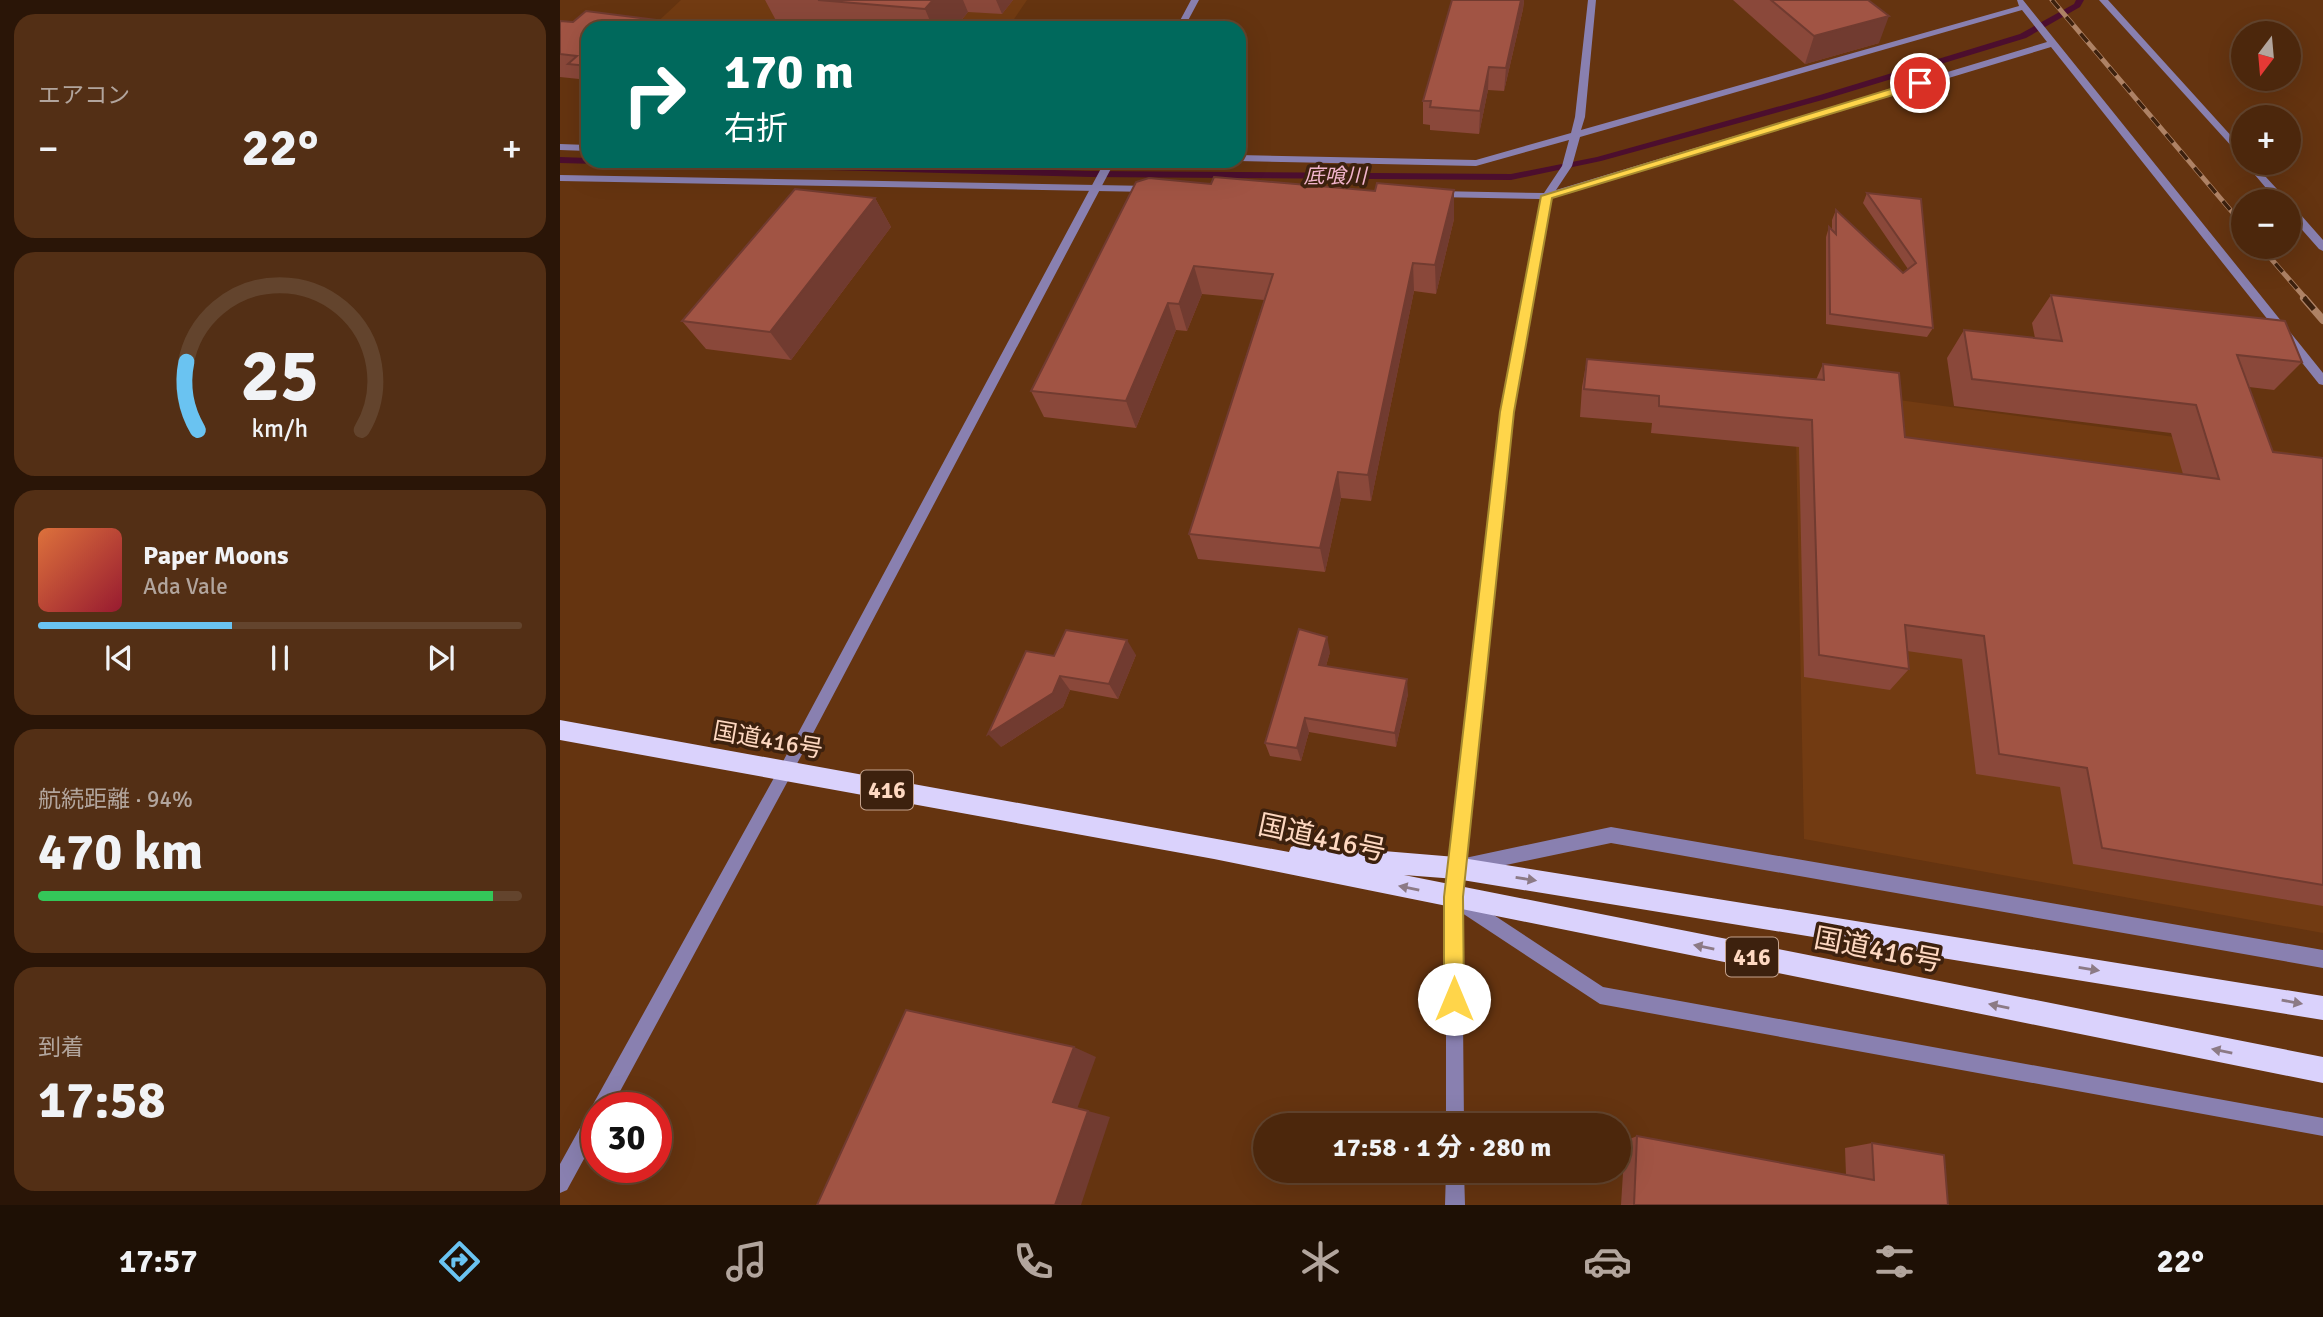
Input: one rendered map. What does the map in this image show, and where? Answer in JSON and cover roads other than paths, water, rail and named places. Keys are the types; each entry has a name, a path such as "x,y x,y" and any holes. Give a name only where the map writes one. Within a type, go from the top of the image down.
{"highway":[{"name":"国道416号","path":"560,730 1214,848 2323,1070"},
{"name":"国道416号","path":"1214,848 1457,868 2323,1008"}],"street":[{"path":"1184,21 1195,0"},
{"path":"1455,1113 1454,897 1507,412 1547,196 1567,166 1580,117 1592,0"},
{"path":"2104,0 2231,143"},
{"path":"1246,158 1476,163 1573,138 2021,4 2323,381"},
{"path":"1424,194 1547,196 2053,43"},
{"path":"560,147 581,148"},
{"path":"610,1092 785,772 1106,168"},
{"path":"2259,175 2272,189"},
{"path":"560,178 1164,190"},
{"path":"2301,222 2323,247"},
{"path":"1457,868 1611,835 2323,959"},
{"path":"1454,897 1600,995 2323,1127"},
{"path":"560,1183 581,1145"},
{"path":"1455,1183 1455,1205"}],"waterway":[{"name":"底喰川","path":"863,168 1091,174 1511,177 1598,159 1823,97 2023,36 2077,5 2080,0"},
{"name":"底喰川","path":"560,160 581,161"}],"railway":[{"path":"2052,0 2231,211"},
{"path":"2271,259 2306,299"},
{"path":"2304,298 2323,320"}]}
